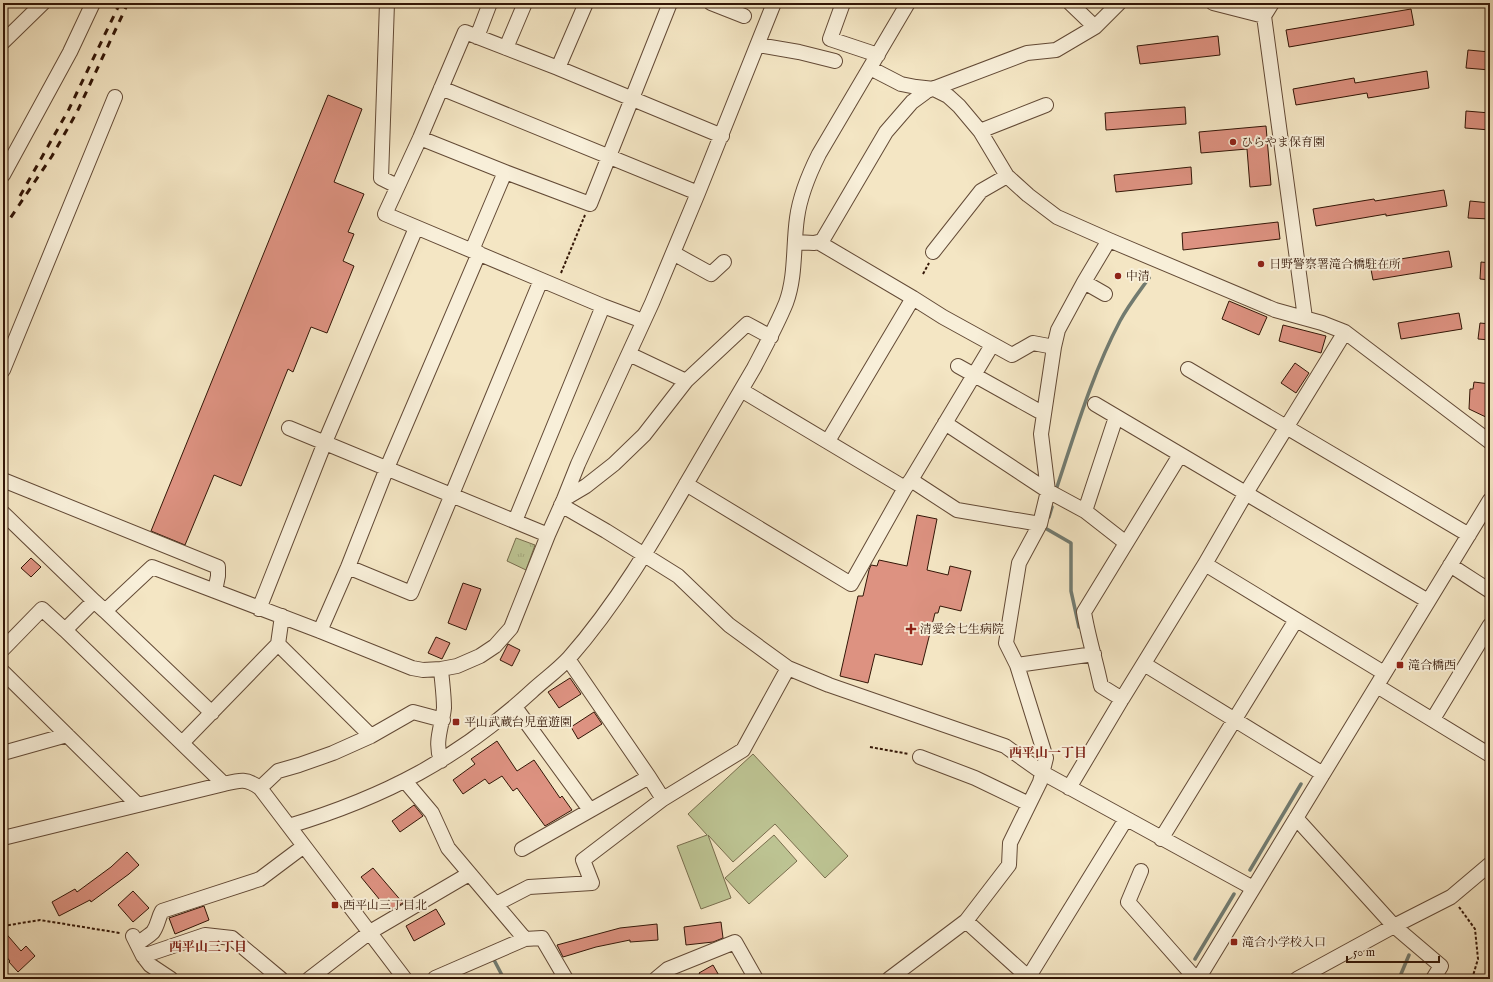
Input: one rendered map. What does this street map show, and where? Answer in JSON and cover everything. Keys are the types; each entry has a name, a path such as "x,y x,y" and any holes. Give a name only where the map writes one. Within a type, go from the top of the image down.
{"street":[{"path":"3,42 43,3"},
{"path":"3,175 70,52 93,3"},
{"path":"387,3 381,178 398,186"},
{"path":"477,37 490,3"},
{"path":"506,48 524,3"},
{"path":"558,68 586,3"},
{"path":"420,138 590,204 670,3"},
{"path":"711,3 744,16"},
{"path":"105,611 152,567 282,616 412,668 423,670 457,666 480,656 495,646 512,628 548,535 578,464 644,321 673,253 722,136 774,3"},
{"path":"843,3 830,39 878,55"},
{"path":"289,826 353,804 405,781 487,730 568,659 611,605 686,484 770,337 786,301 793,270 797,217 808,176 819,154 908,3"},
{"path":"1070,3 1095,27"},
{"path":"795,242 814,243 822,240 886,132 899,115 912,102 934,88 1027,54 1056,50 1095,27 1119,3"},
{"path":"1213,3 1230,5 1264,16"},
{"path":"1272,3 1264,16 1305,318"},
{"path":"644,321 603,306 385,214 420,138 465,32 558,68 632,100 722,136"},
{"path":"758,46 799,52 835,61"},
{"path":"870,68 902,84 916,87 934,88 948,96 959,106 980,131 1007,176 1028,195 1057,216 1109,240 1275,310 1305,318 1345,332 1490,442"},
{"path":"441,88 698,193"},
{"path":"3,370 115,97"},
{"path":"980,131 1046,105"},
{"path":"320,631 348,567 476,252 505,172"},
{"path":"933,252 981,191 1007,176"},
{"path":"259,608 325,442 416,228"},
{"path":"888,979 966,921 1009,865 1010,843 1043,773 1046,758 1017,664 1006,643 1019,563 1040,524 1048,491 1041,434 1054,347 1058,330 1109,240"},
{"path":"818,242 914,298 943,317 1012,355 1033,343 1054,347"},
{"path":"673,253 711,274 724,262"},
{"path":"348,567 411,593 541,280"},
{"path":"1084,282 1105,294"},
{"path":"828,441 914,298"},
{"path":"515,521 603,306"},
{"path":"563,502 586,486 619,459 644,435 686,381 747,324 770,337"},
{"path":"1069,788 1205,564 1246,493 1345,332"},
{"path":"686,484 851,584 908,484 992,345"},
{"path":"629,354 686,381"},
{"path":"958,366 1044,414"},
{"path":"1188,369 1468,535"},
{"path":"741,390 828,441 957,510 1040,524"},
{"path":"1094,404 1428,601"},
{"path":"1085,511 1116,417"},
{"path":"945,423 1048,491 1085,511 1126,543"},
{"path":"289,428 548,535"},
{"path":"1122,699 1102,686 1087,632 1084,612 1180,455"},
{"path":"3,480 218,567 215,591"},
{"path":"1141,871 1128,902 1197,979 1490,500"},
{"path":"563,502 678,576 729,625 788,668 829,685 1005,746 1043,773 1069,788 1253,888"},
{"path":"3,513 212,712"},
{"path":"1205,564 1384,673"},
{"path":"1450,565 1490,591"},
{"path":"65,630 94,601"},
{"path":"3,649 42,609 224,784"},
{"path":"182,743 278,644 282,616"},
{"path":"1161,839 1296,620"},
{"path":"1433,719 1490,625"},
{"path":"278,644 371,736"},
{"path":"1017,664 1094,654"},
{"path":"568,659 650,777 663,799"},
{"path":"1144,664 1323,774"},
{"path":"496,904 529,887 592,883 582,860 663,799 742,750 788,668"},
{"path":"441,669 443,720 438,738 438,748 441,760"},
{"path":"3,672 138,805"},
{"path":"1377,686 1490,754"},
{"path":"515,707 590,810"},
{"path":"260,788 278,771 319,758 371,736 412,712 443,720"},
{"path":"3,753 67,736"},
{"path":"920,756 975,778 1029,804"},
{"path":"522,849 650,777"},
{"path":"3,838 224,784 242,780 251,782 260,788 405,979"},
{"path":"405,781 432,814 448,848 525,939"},
{"path":"1296,818 1394,926 1441,966 1433,979"},
{"path":"966,921 1029,978 1126,819"},
{"path":"138,945 153,932 157,924 158,917 162,911 260,879 304,846"},
{"path":"1297,979 1451,897 1490,864"},
{"path":"309,979 370,932 469,874"},
{"path":"138,945 205,935 232,938 282,979"},
{"path":"435,978 525,939 542,938 566,979"},
{"path":"656,979 668,969 736,942 756,979"},
{"path":"138,945 150,965 171,979"}],"path":[{"path":"556,286 590,204"},
{"path":"870,747 898,752"},
{"path":"1451,897 1475,929 1478,959 1472,979"},
{"path":"3,926 40,920 138,945"},
{"path":"1488,979 1490,974"}],"green space":[{"path":"516,538 535,545 526,570 507,561"},
{"path":"753,754 848,856 825,878 775,824 733,862 708,835 731,898 701,909 677,846 707,835 688,814"},
{"path":"774,835 797,861 749,904 725,878"}],"building":[{"path":"1411,9 1414,25 1289,47 1286,30"},
{"path":"1218,36 1220,55 1140,64 1137,46"},
{"path":"1468,50 1490,52 1490,70 1466,68"},
{"path":"1427,71 1429,88 1368,98 1367,93 1296,105 1293,89 1354,78 1355,83"},
{"path":"328,95 362,109 334,182 364,194 348,232 354,234 343,261 354,266 327,333 311,327 293,372 288,369 241,486 214,475 185,545 151,531"},
{"path":"1185,107 1186,124 1106,130 1105,113"},
{"path":"1466,111 1490,113 1490,130 1465,128"},
{"path":"1266,126 1271,185 1250,187 1247,149 1201,153 1199,132"},
{"path":"1191,167 1192,184 1116,192 1114,175"},
{"path":"1444,190 1447,206 1386,216 1386,214 1316,226 1313,209"},
{"path":"1470,201 1490,203 1490,219 1468,218"},
{"path":"1278,222 1280,239 1183,250 1182,233"},
{"path":"1449,251 1452,267 1373,280 1370,264"},
{"path":"1481,262 1490,263 1490,280 1480,279"},
{"path":"1229,301 1267,317 1259,335 1222,319"},
{"path":"1459,313 1462,329 1401,339 1398,323"},
{"path":"1480,323 1490,324 1490,340 1478,339"},
{"path":"1283,325 1326,336 1321,353 1279,341"},
{"path":"1295,363 1309,373 1296,393 1281,383"},
{"path":"1474,382 1490,384 1490,419 1469,409 1470,389 1473,389"},
{"path":"917,515 937,519 927,570 948,575 950,566 971,571 961,611 940,606 938,613 935,613 922,665 875,654 868,683 840,676 858,596 863,596 871,565 877,566 879,560 907,566"},
{"path":"31,558 41,567 31,577 21,568"},
{"path":"463,583 481,589 466,630 448,623"},
{"path":"436,637 450,643 442,659 428,653"},
{"path":"508,644 520,650 512,666 500,660"},
{"path":"570,678 581,694 559,708 548,692"},
{"path":"594,712 602,724 578,739 571,727"},
{"path":"497,741 517,771 534,760 560,798 562,796 572,810 545,826 517,788 513,791 502,776 489,784 485,779 463,794 453,780 475,764 471,759"},
{"path":"414,805 423,816 400,832 392,821"},
{"path":"127,852 139,865 91,902 90,900 59,916 52,902 75,889 77,892 111,867"},
{"path":"373,868 403,903 389,911 361,877"},
{"path":"133,891 149,908 133,922 118,905"},
{"path":"204,906 209,920 175,934 169,918"},
{"path":"436,909 445,924 414,941 406,926"},
{"path":"721,922 723,938 713,942 686,945 684,927"},
{"path":"657,924 658,940 630,942 630,940 596,947 563,957 557,945 620,928"},
{"path":"3,930 21,951 26,946 35,956 18,972 3,953"},
{"path":"713,965 721,979 702,979 699,973"}],"waterway":[{"path":"1056,490 1092,383 1110,341 1123,315 1149,278"},
{"path":"1049,517 1052,507"},
{"path":"1046,525 1045,528 1071,543 1071,591 1079,627"},
{"path":"1250,870 1301,784"},
{"path":"1195,959 1234,894"},
{"path":"1397,979 1401,974 1409,955"},
{"path":"491,959 493,958 504,979"}],"railway":[{"path":"20,196 69,109 120,3"},
{"path":"3,229 52,156 77,112 128,3"}],"place":[{"name":"ひらやま保育園","path":"1233,142"},
{"name":"日野警察署滝合橋駐在所","path":"1261,264"},
{"name":"中清","path":"1118,276"},
{"name":"清愛会七生病院","path":"911,629"},
{"name":"滝合橋西","path":"1400,665"},
{"name":"平山武蔵台児童遊園","path":"456,722"},
{"name":"西平山三丁目北","path":"335,905"},
{"name":"滝合小学校入口","path":"1234,942"}],"district":[{"name":"西平山一丁目","path":"1048,752"},
{"name":"西平山三丁目","path":"208,946"}]}
